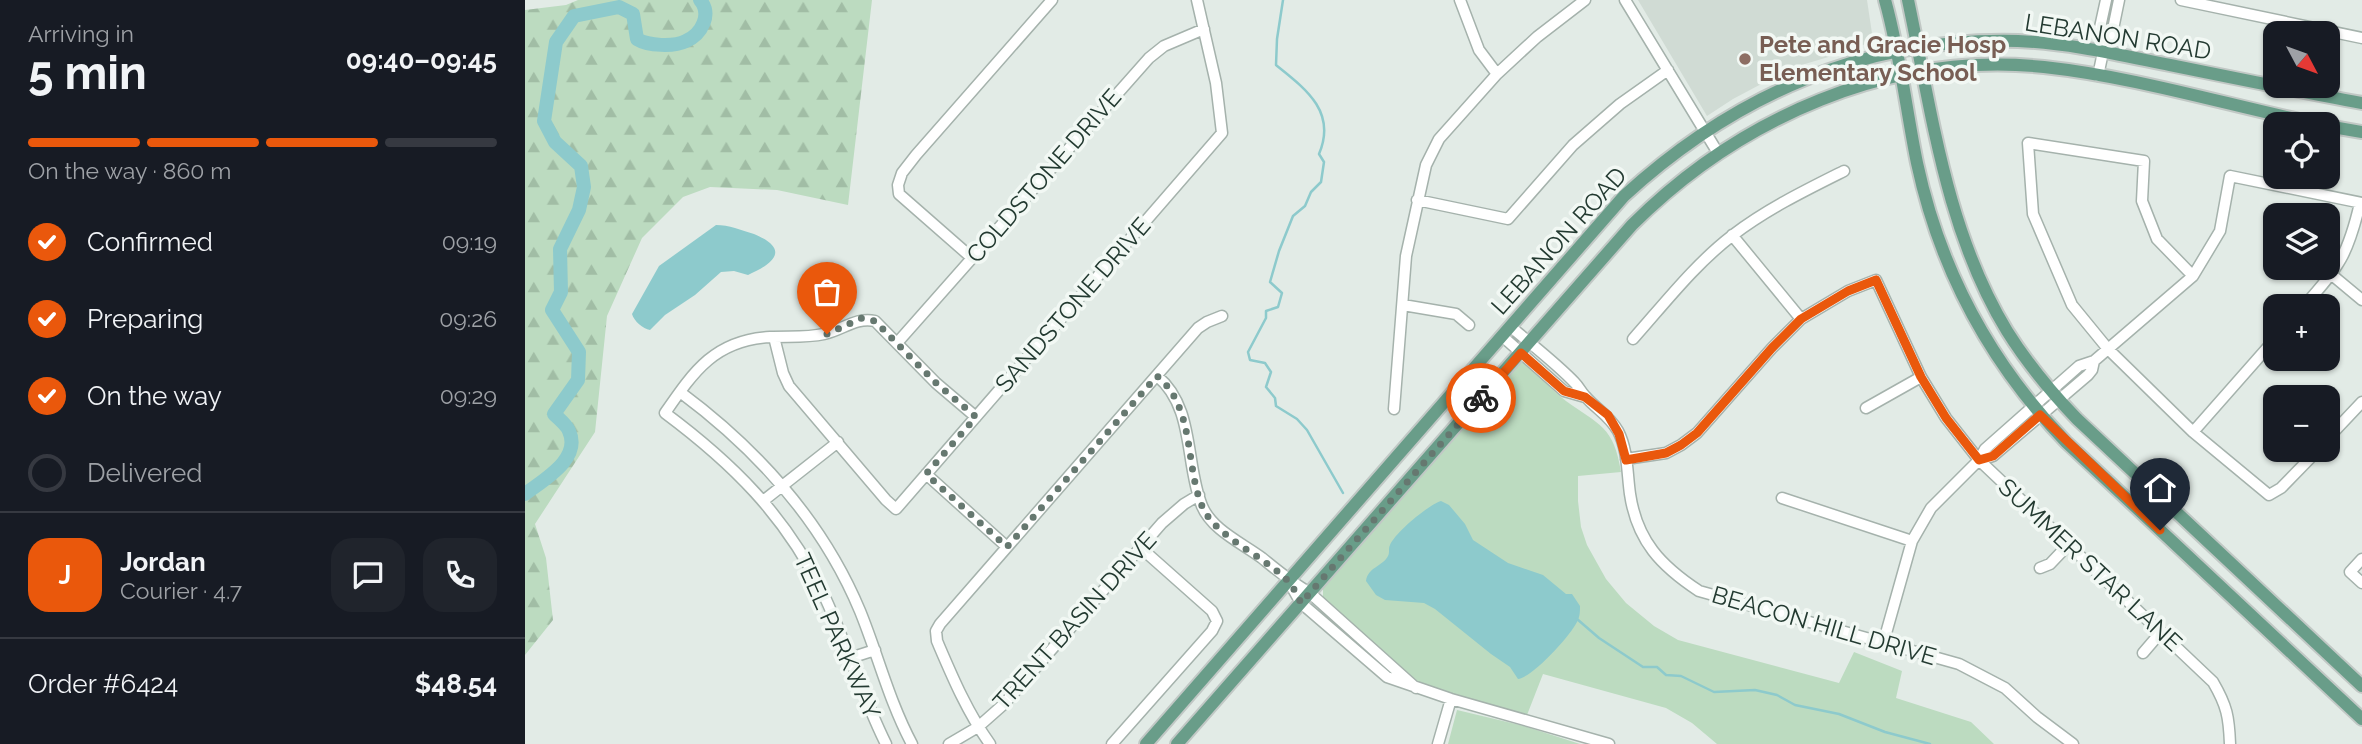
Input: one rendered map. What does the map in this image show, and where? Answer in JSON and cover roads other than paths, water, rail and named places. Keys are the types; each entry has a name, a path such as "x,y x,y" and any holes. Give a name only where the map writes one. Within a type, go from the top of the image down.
{"main road":[{"path":"1885,0 1926,200 1948,266 1985,339 2036,410 2079,454 2362,719"},
{"path":"1907,0 1950,197 1968,252 2007,330 2055,395 2101,443 2362,687"},
{"name":"LEBANON ROAD","path":"1146,744 1624,196 1665,160 1750,103 1839,67 1896,52 1968,43 2019,41 2103,52 2362,103"},
{"name":"LEBANON ROAD","path":"1177,744 1632,225 1668,191 1718,153 1764,126 1804,106 1847,90 1901,75 1923,71 2018,66 2098,76 2266,112"},
{"path":"2340,128 2362,132"}],"street":[{"path":"972,258 899,194 898,185 902,173 1052,0"},
{"path":"1197,0 1204,29"},
{"path":"1460,0 1479,50 1497,74"},
{"path":"1394,409 1406,256 1426,165 1439,139 1497,74 1537,37 1585,0"},
{"path":"1625,0 1718,153"},
{"path":"2103,52 2099,32 2106,0"},
{"path":"2098,76 2103,52 2112,34 2119,0"},
{"path":"2181,0 2362,38"},
{"name":"SANDSTONE DRIVE","path":"838,442 885,500 896,509 1222,133 1216,83 1204,29"},
{"name":"COLDSTONE DRIVE","path":"897,343 1149,58 1164,46 1204,29"},
{"path":"1417,200 1508,219 1573,145 1620,104 1668,70"},
{"path":"2193,275 2157,239 2142,201 2144,162 2028,143 2033,214 2072,305 2108,349 2193,432 2269,495 2281,488 2306,462"},
{"path":"1633,339 1693,271 1732,235 1773,208 1845,171"},
{"path":"1883,644 1912,541 1931,508 1979,460 1985,449 2055,395 2088,375 2094,361 2193,275 2220,231 2230,176 2361,203 2348,249 2340,262"},
{"path":"1626,460 1666,453 1697,433 1801,319 1732,235"},
{"name":"SUMMER STAR LANE","path":"1801,319 1848,291 1876,280 1921,377 1946,418 1979,460 2213,682 2225,703 2230,744"},
{"path":"2315,294 2327,280"},
{"path":"2338,280 2362,300"},
{"path":"1403,305 1456,314 1469,326"},
{"path":"990,744 978,727 937,641 936,631 1198,328 1207,321 1222,317"},
{"path":"680,392 701,365 714,354 738,342 827,334 862,318 875,321 936,383 976,417"},
{"name":"BEACON HILL DRIVE","path":"1506,332 1525,348 1564,391 1585,397 1608,415 1619,434 1626,460 1630,495 1640,530 1649,548 1685,581 1699,591 1959,664 2005,688 2073,744"},
{"path":"763,501 838,442 789,386 783,373 775,337"},
{"path":"2193,432 2263,353"},
{"path":"1157,376 1167,384 1179,405 1202,507 1214,523 1289,581 1305,598 1416,688 1609,744"},
{"path":"1866,408 1921,377"},
{"name":"TEEL PARKWAY","path":"886,744 823,592 797,545 763,501 720,455 666,413 680,392 744,444 783,486 823,539 854,598 895,711 912,744"},
{"path":"2340,425 2362,402"},
{"path":"926,474 1007,547"},
{"name":"TRENT BASIN DRIVE","path":"949,744 978,727 1004,704 1174,512 1199,495"},
{"path":"1782,498 1912,541"},
{"path":"2039,568 2050,564 2069,544"},
{"path":"1112,744 1212,631 1217,621 1212,611 1141,548"},
{"path":"2362,559 2350,572 2362,583"},
{"path":"2143,653 2161,632"},
{"path":"850,658 875,650"},
{"path":"1438,744 1451,699"}],"water":[{"path":"716,225 754,234 772,245 775,256 765,266 748,275 734,271 721,272 695,295 665,315 650,330 642,326 632,314 659,266"},
{"path":"1441,501 1449,505 1465,524 1473,540 1508,563 1543,575 1566,594 1572,594 1580,606 1578,620 1567,637 1525,677 1518,679 1510,667 1435,609 1424,603 1385,600 1376,595 1366,581 1369,573 1388,556 1390,545 1398,534 1420,514"}],"waterway":[{"path":"525,494 566,460 572,441 565,424 554,414 578,380 579,352 552,310 561,292 560,249 579,210 584,187 581,166 555,142 544,121 556,42 574,16 619,7 633,14 637,39 654,44 681,43 692,38 701,29 705,11 700,0"},
{"path":"1283,0 1276,65 1308,93 1321,114 1324,139 1319,154 1324,162 1321,182 1311,192 1305,206 1293,216 1279,251 1270,282 1282,293 1278,307 1266,311 1266,318 1248,352 1250,360 1265,363 1271,372 1266,387 1275,398 1276,406 1297,419 1307,430 1343,493"},
{"path":"1577,619 1599,638 1643,667 1657,667 1666,675 1681,676 1714,692 1755,690 1777,695 1795,705 1839,714 1885,732 1930,744"}],"place":[{"name":"Pete and Gracie Hosp Elementary School","path":"1745,59"}]}
